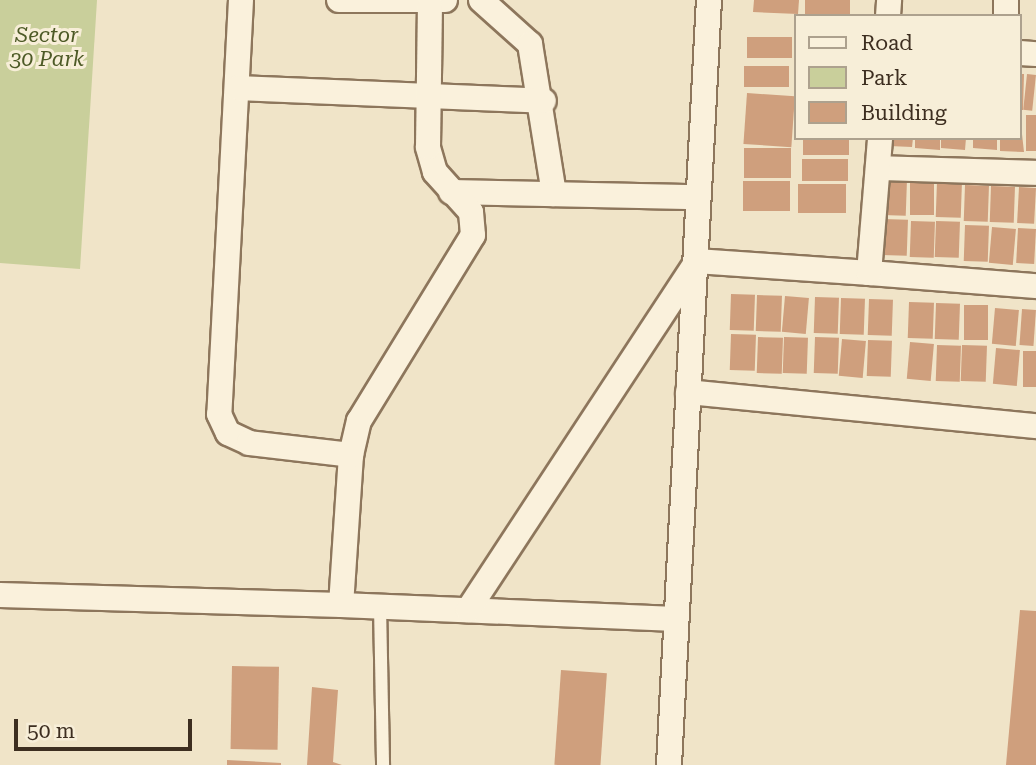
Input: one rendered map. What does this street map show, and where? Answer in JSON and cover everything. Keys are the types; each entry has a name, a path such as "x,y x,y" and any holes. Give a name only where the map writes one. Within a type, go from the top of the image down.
{"street":[{"path":"241,0 219,414 228,433 249,443 351,455"},
{"path":"339,0 438,2 429,95 428,147 435,173 471,212 473,236 359,421 351,455 341,605"},
{"path":"481,0 530,44 544,101 554,194"},
{"path":"669,765 709,0"},
{"path":"237,88 544,101"},
{"path":"869,274 880,140"},
{"path":"878,168 1036,173"},
{"path":"451,192 698,197"},
{"path":"697,261 1036,286"},
{"path":"468,610 697,261"},
{"path":"688,392 1036,426"},
{"path":"0,595 380,606 676,619"}],"lane":[{"path":"380,606 383,765"}],"green space":[{"name":"Sector 30 Park","path":"0,0 97,0 80,269 0,263"}],"building":[{"path":"754,0 799,0 798,14 753,12"},
{"path":"805,0 850,0 850,14 805,14"},
{"path":"747,37 792,37 792,58 747,58"},
{"path":"744,66 789,66 789,87 744,87"},
{"path":"1022,74 1024,74 1023,110"},
{"path":"1027,74 1036,75 1032,111 1023,110"},
{"path":"747,93 794,96 791,147 743,144"},
{"path":"1026,115 1036,115 1036,151 1026,151"},
{"path":"1022,134 1024,152 1000,151 1000,140 1022,140"},
{"path":"803,140 849,140 849,155 803,155"},
{"path":"889,140 913,140 912,147 889,146"},
{"path":"915,140 940,140 940,150 915,148"},
{"path":"941,140 966,140 965,150 941,148"},
{"path":"973,140 997,140 997,150 973,148"},
{"path":"744,148 791,148 791,178 744,178"},
{"path":"802,159 848,159 848,181 802,181"},
{"path":"883,179 907,180 906,216 882,215"},
{"path":"910,180 934,180 934,215 910,215"},
{"path":"743,181 790,181 790,211 743,211"},
{"path":"937,181 962,182 961,218 936,217"},
{"path":"798,184 846,184 846,213 798,213"},
{"path":"965,185 989,186 988,222 964,221"},
{"path":"991,186 1015,187 1014,223 990,222"},
{"path":"1019,187 1036,188 1034,224 1017,223"},
{"path":"883,219 908,220 907,256 882,255"},
{"path":"911,221 935,222 934,258 910,257"},
{"path":"936,221 960,222 959,258 935,257"},
{"path":"965,225 989,226 988,262 964,261"},
{"path":"992,227 1016,229 1013,265 989,263"},
{"path":"1018,228 1036,229 1034,264 1016,263"},
{"path":"731,294 755,295 754,331 730,330"},
{"path":"757,295 782,296 781,332 756,331"},
{"path":"785,296 809,298 806,334 782,332"},
{"path":"815,297 839,298 838,334 814,333"},
{"path":"841,298 865,299 864,335 840,334"},
{"path":"869,299 893,300 892,336 868,335"},
{"path":"909,302 934,303 933,339 908,338"},
{"path":"936,303 960,304 959,340 935,339"},
{"path":"964,305 988,305 988,340 964,340"},
{"path":"995,308 1019,310 1016,346 992,344"},
{"path":"1022,309 1036,310 1033,346 1019,345"},
{"path":"731,334 756,335 755,371 730,370"},
{"path":"758,337 783,338 782,374 757,373"},
{"path":"784,337 808,338 807,374 783,373"},
{"path":"815,337 839,338 838,374 814,373"},
{"path":"842,339 866,341 863,378 839,376"},
{"path":"868,340 892,341 891,377 867,376"},
{"path":"910,342 934,344 931,381 907,379"},
{"path":"937,345 961,346 960,382 936,381"},
{"path":"962,345 987,346 986,382 961,381"},
{"path":"996,348 1020,350 1017,386 993,384"},
{"path":"1023,351 1036,351 1036,387 1023,387"},
{"path":"1020,610 1036,611 1036,765 1006,765"},
{"path":"232,666 279,667 278,750 231,749"},
{"path":"561,670 607,673 600,765 554,765"},
{"path":"312,687 338,690 333,762 342,765 307,765"},
{"path":"227,760 281,763 281,765 227,765"}]}
